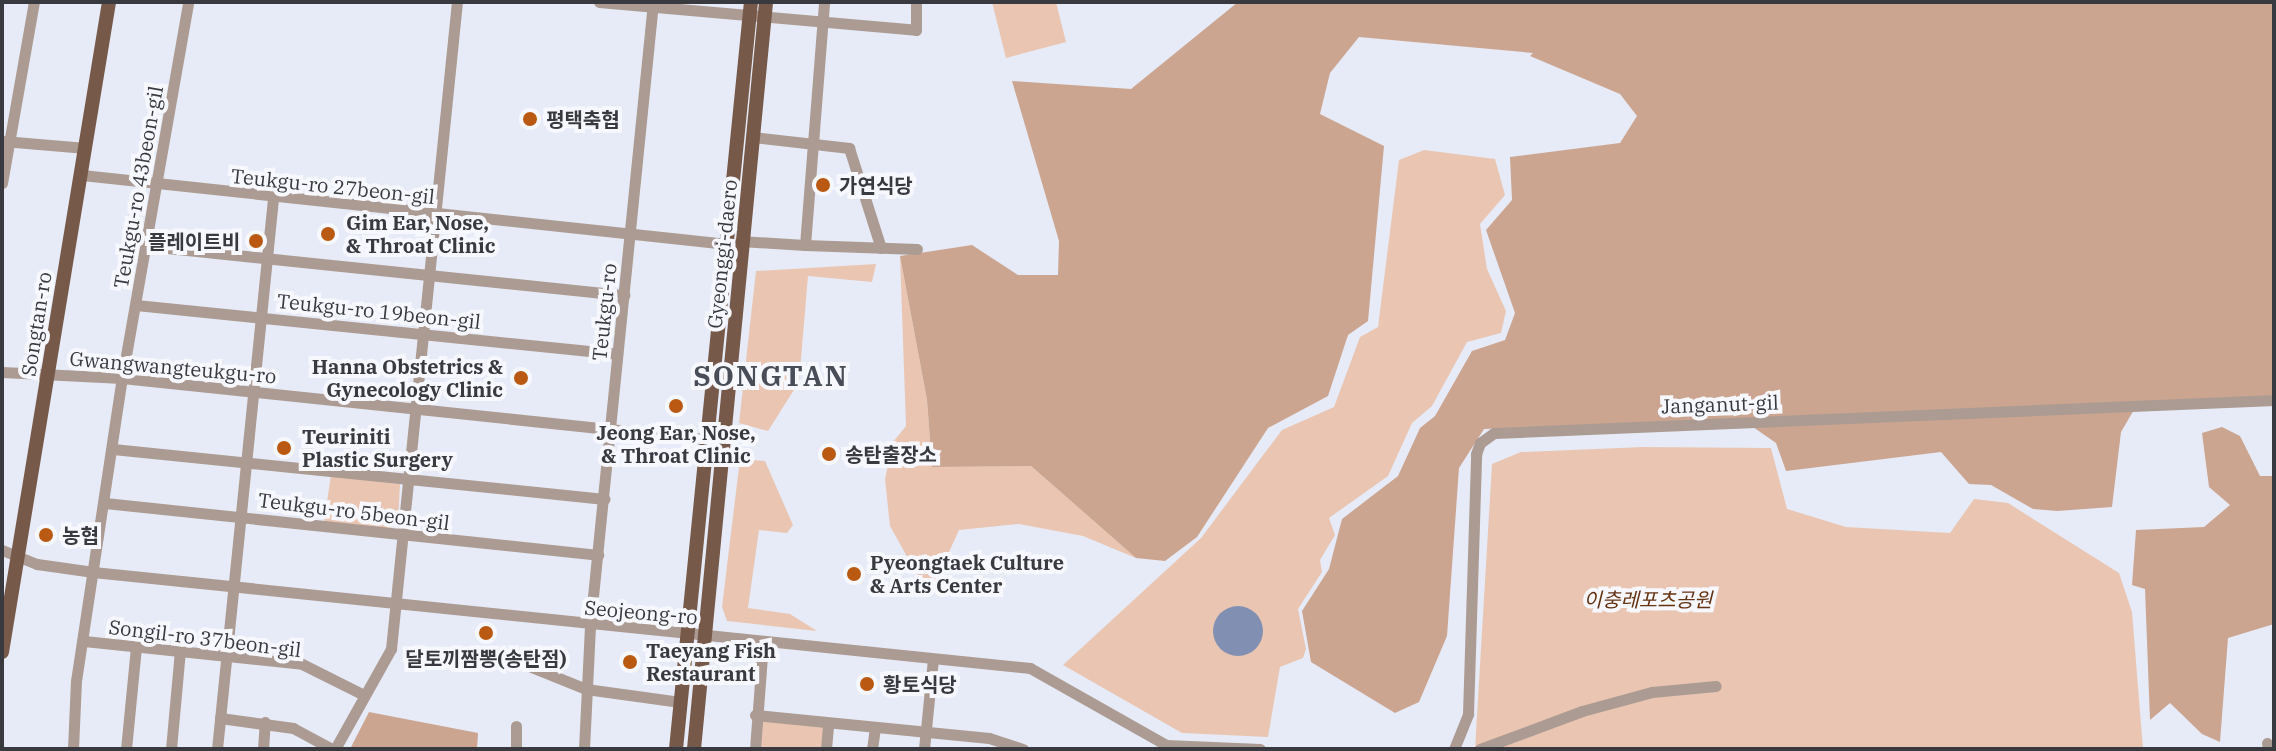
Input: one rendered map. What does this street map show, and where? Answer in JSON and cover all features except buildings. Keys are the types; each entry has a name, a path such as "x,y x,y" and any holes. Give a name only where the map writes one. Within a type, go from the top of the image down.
{"main road":[{"name":"Songtan-ro","path":"2,652 8,552 49,374 109,2"},
{"name":"Gyeonggi-daero","path":"676,749 707,439 734,243 753,137 766,8"},
{"name":"Gyeonggi-daero","path":"694,749 723,441 750,9"}],"street":[{"path":"2,183 6,141 34,2"},
{"name":"Teukgu-ro 43beon-gil","path":"122,378 148,246 188,2"},
{"path":"220,718 293,728 333,749 391,649 457,2"},
{"path":"599,2 766,8 820,22 916,30 916,2"},
{"path":"805,245 820,22 824,2"},
{"name":"Teukgu-ro","path":"584,749 590,626 653,5"},
{"path":"753,137 849,148 881,248"},
{"path":"6,141 86,148"},
{"name":"Teukgu-ro 27beon-gil","path":"82,175 273,199 629,235 734,243 917,249"},
{"path":"217,749 273,199"},
{"path":"148,246 624,295"},
{"name":"Teukgu-ro 19beon-gil","path":"136,305 617,354"},
{"name":"Gwangwangteukgu-ro","path":"2,372 122,378 723,441"},
{"path":"73,749 93,572 122,378"},
{"name":"Janganut-gil","path":"1454,749 1468,714 1476,454 1480,443 1494,433 2274,400"},
{"path":"113,449 604,499"},
{"name":"Teukgu-ro 5beon-gil","path":"105,503 598,555"},
{"name":"Seojeong-ro","path":"8,552 37,564 93,572 590,626 1030,668 1152,744 1260,749"},
{"name":"Songil-ro 37beon-gil","path":"84,641 302,664 364,695"},
{"path":"755,749 755,715 763,642"},
{"path":"126,749 136,647"},
{"path":"171,749 180,651"},
{"path":"492,651 586,689 680,702"},
{"path":"924,749 933,659"},
{"path":"1480,749 1582,711 1652,692 1716,686"},
{"path":"755,715 926,731 1023,749"},
{"path":"263,749 265,722"},
{"path":"826,749 828,724"},
{"path":"516,726 516,749"},
{"path":"872,749 875,728"}],"green space":[{"path":"992,2 1056,2 1066,42 1006,58"},
{"path":"1424,150 1495,159 1505,195 1480,224 1487,269 1506,311 1501,333 1467,342 1432,406 1412,423 1388,476 1329,518 1335,535 1320,560 1322,572 1298,609 1306,649 1303,658 1280,667 1268,737 1182,733 1063,665 1201,538 1282,430 1334,407 1360,337 1378,327 1399,160"},
{"path":"900,256 927,400 932,467 1031,466 1136,558 1083,536 1019,524 959,530 929,596 890,526 885,479 893,442 906,426"},
{"path":"876,264 872,282 808,276 799,382 768,431 739,423 756,271"},
{"name":"이충레포츠공원","path":"1643,447 1771,448 1787,509 1846,527 1950,533 1974,499 2008,503 2119,573 2132,612 2143,749 1475,749 1492,464 1521,452"},
{"path":"740,459 765,461 793,525 787,533 759,530 748,608 790,614 817,631 727,621 722,607"},
{"path":"331,475 400,484 398,521 386,532 324,522"},
{"path":"761,717 824,725 822,749 761,749"}],"shaded area":[{"path":"1238,2 2274,2 2274,401 2135,408 2121,432 2112,507 2057,511 2033,509 1991,485 1969,484 1941,452 1786,471 1776,443 1743,420 1484,429 1459,468 1447,636 1419,702 1395,713 1311,662 1302,611 1329,569 1342,519 1398,476 1420,428 1435,416 1472,351 1505,340 1515,313 1486,230 1512,200 1510,157 1620,143 1637,116 1620,94 1530,56 1533,53 1359,37 1330,73 1320,114 1384,146 1368,321 1348,335 1328,396 1268,428 1197,537 1165,561 1136,558 1031,466 932,467 927,400 900,256 972,245 1018,275 1058,275 1059,241 1012,81 1131,89"},
{"path":"2222,427 2240,436 2260,476 2274,476 2274,624 2228,638 2220,742 2202,734 2170,703 2150,720 2145,589 2132,585 2136,530 2204,527 2230,505 2209,487 2202,433"},
{"path":"369,712 478,733 477,749 350,749"}],"water":[{"path":"1238,606 1256,613 1263,631 1256,649 1238,656 1220,649 1213,631 1220,613"}],"place":[{"name":"평택축협","path":"530,119"},
{"name":"가연식당","path":"823,185"},
{"name":"Gim Ear, Nose, & Throat Clinic","path":"328,234"},
{"name":"플레이트비","path":"256,241"},
{"name":"Hanna Obstetrics & Gynecology Clinic","path":"521,378"},
{"name":"Jeong Ear, Nose, & Throat Clinic","path":"676,406"},
{"name":"Teuriniti Plastic Surgery","path":"284,448"},
{"name":"송탄출장소","path":"829,454"},
{"name":"농협","path":"46,535"},
{"name":"Pyeongtaek Culture & Arts Center","path":"854,574"},
{"name":"달토끼짬뽕(송탄점)","path":"486,633"},
{"name":"Taeyang Fish Restaurant","path":"630,662"},
{"name":"황토식당","path":"867,684"}],"district":[{"name":"SONGTAN","path":"771,376"}]}
